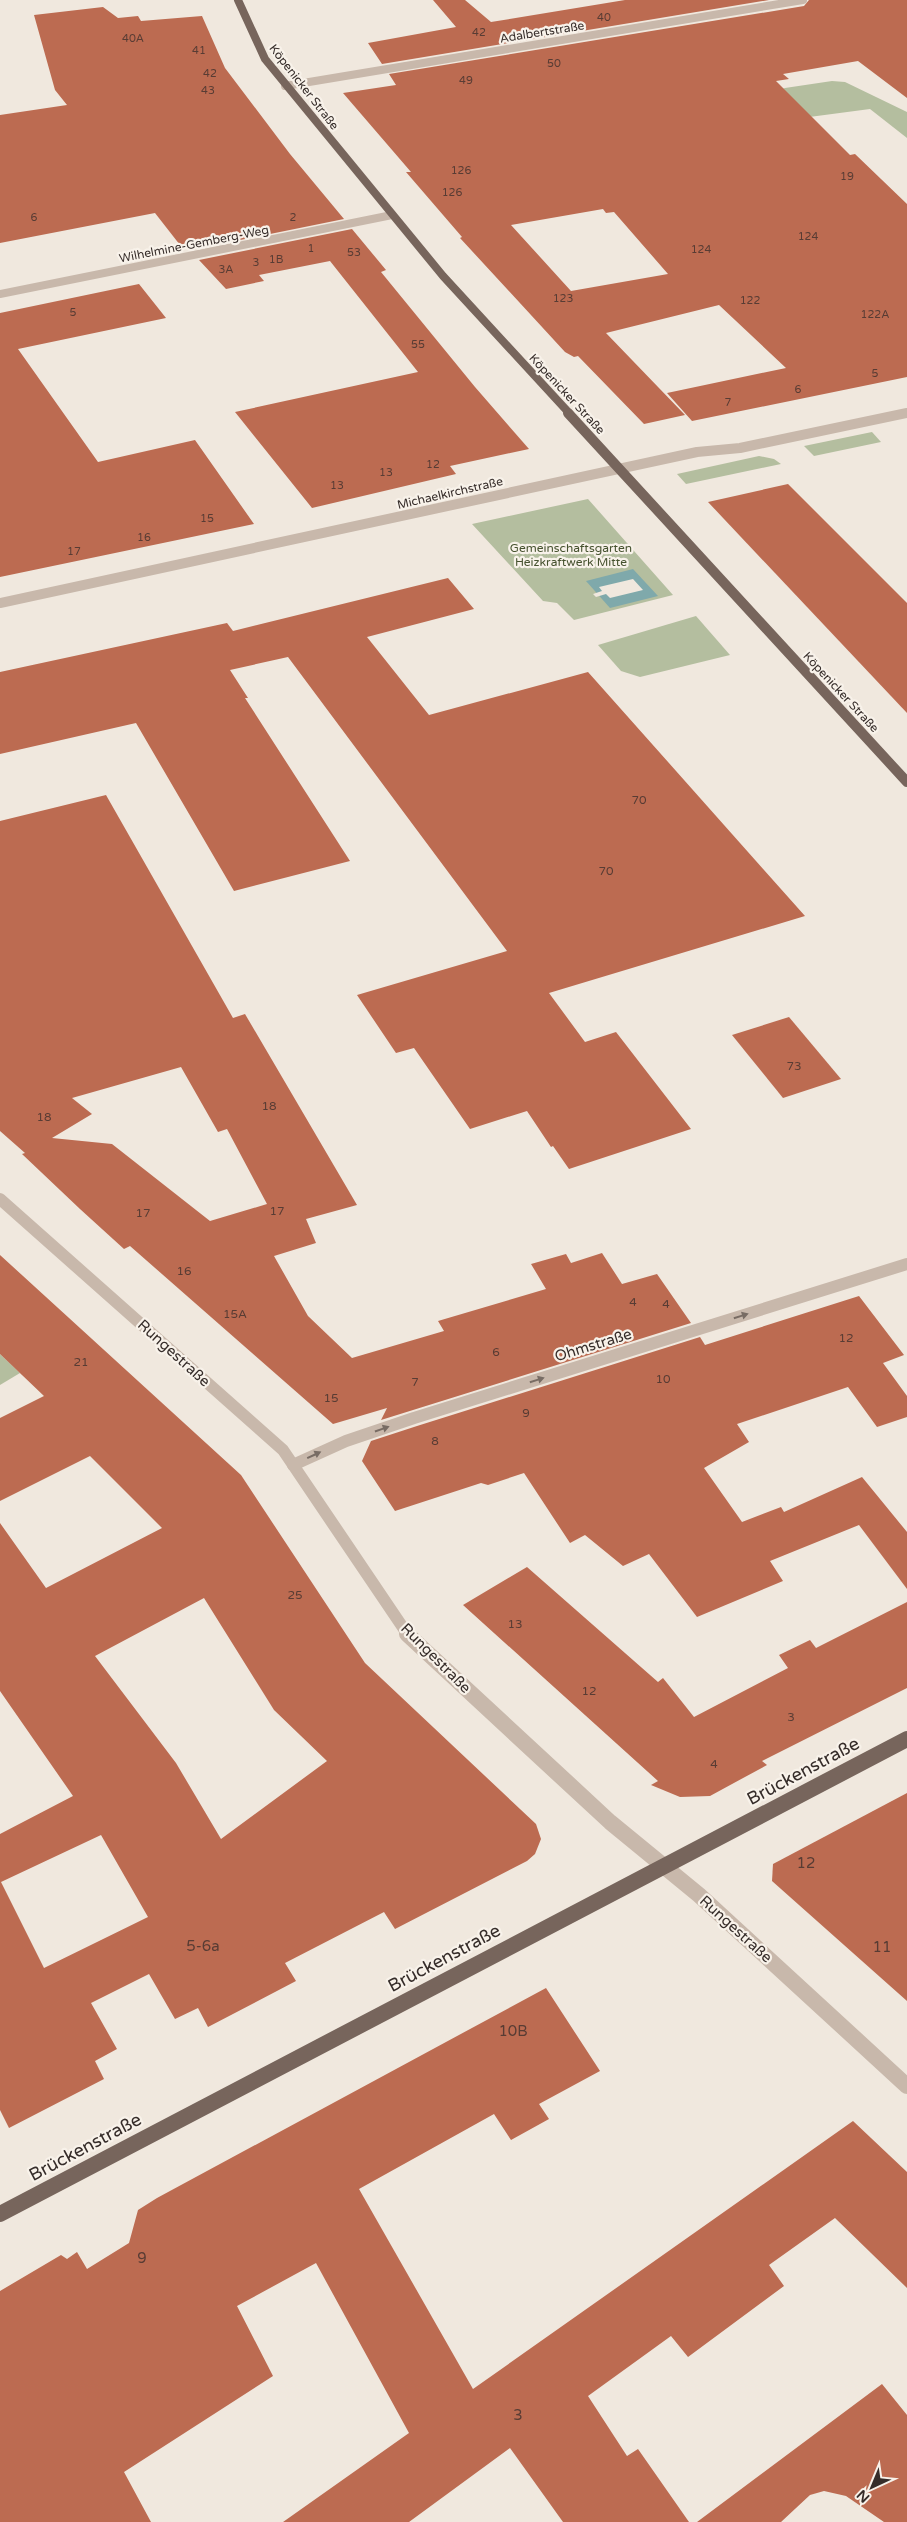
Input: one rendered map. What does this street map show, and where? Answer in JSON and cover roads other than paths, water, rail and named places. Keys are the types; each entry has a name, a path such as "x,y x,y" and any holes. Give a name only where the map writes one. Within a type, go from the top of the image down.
{"main road":[{"name":"Köpenicker Straße","path":"238,0 256,44 285,86 392,215 470,306 907,782"},
{"name":"Brückenstraße","path":"0,2214 907,1739"}],"street":[{"name":"Adalbertstraße","path":"285,86 803,0"},
{"name":"Wilhelmine-Gemberg-Weg","path":"0,294 392,215"},
{"name":"Michaelkirchstraße","path":"0,603 697,452 740,448 907,413"},
{"name":"Rungestraße","path":"0,1199 283,1450 407,1634 610,1822 699,1895 907,2086"},
{"name":"Ohmstraße","path":"293,1465 346,1441 414,1418 907,1264"}],"water":[{"path":"633,569 658,596 610,608 586,581"}],"park label":[{"name":"Gemeinschaftsgarten Heizkraftwerk Mitte","path":"571,555"}]}
